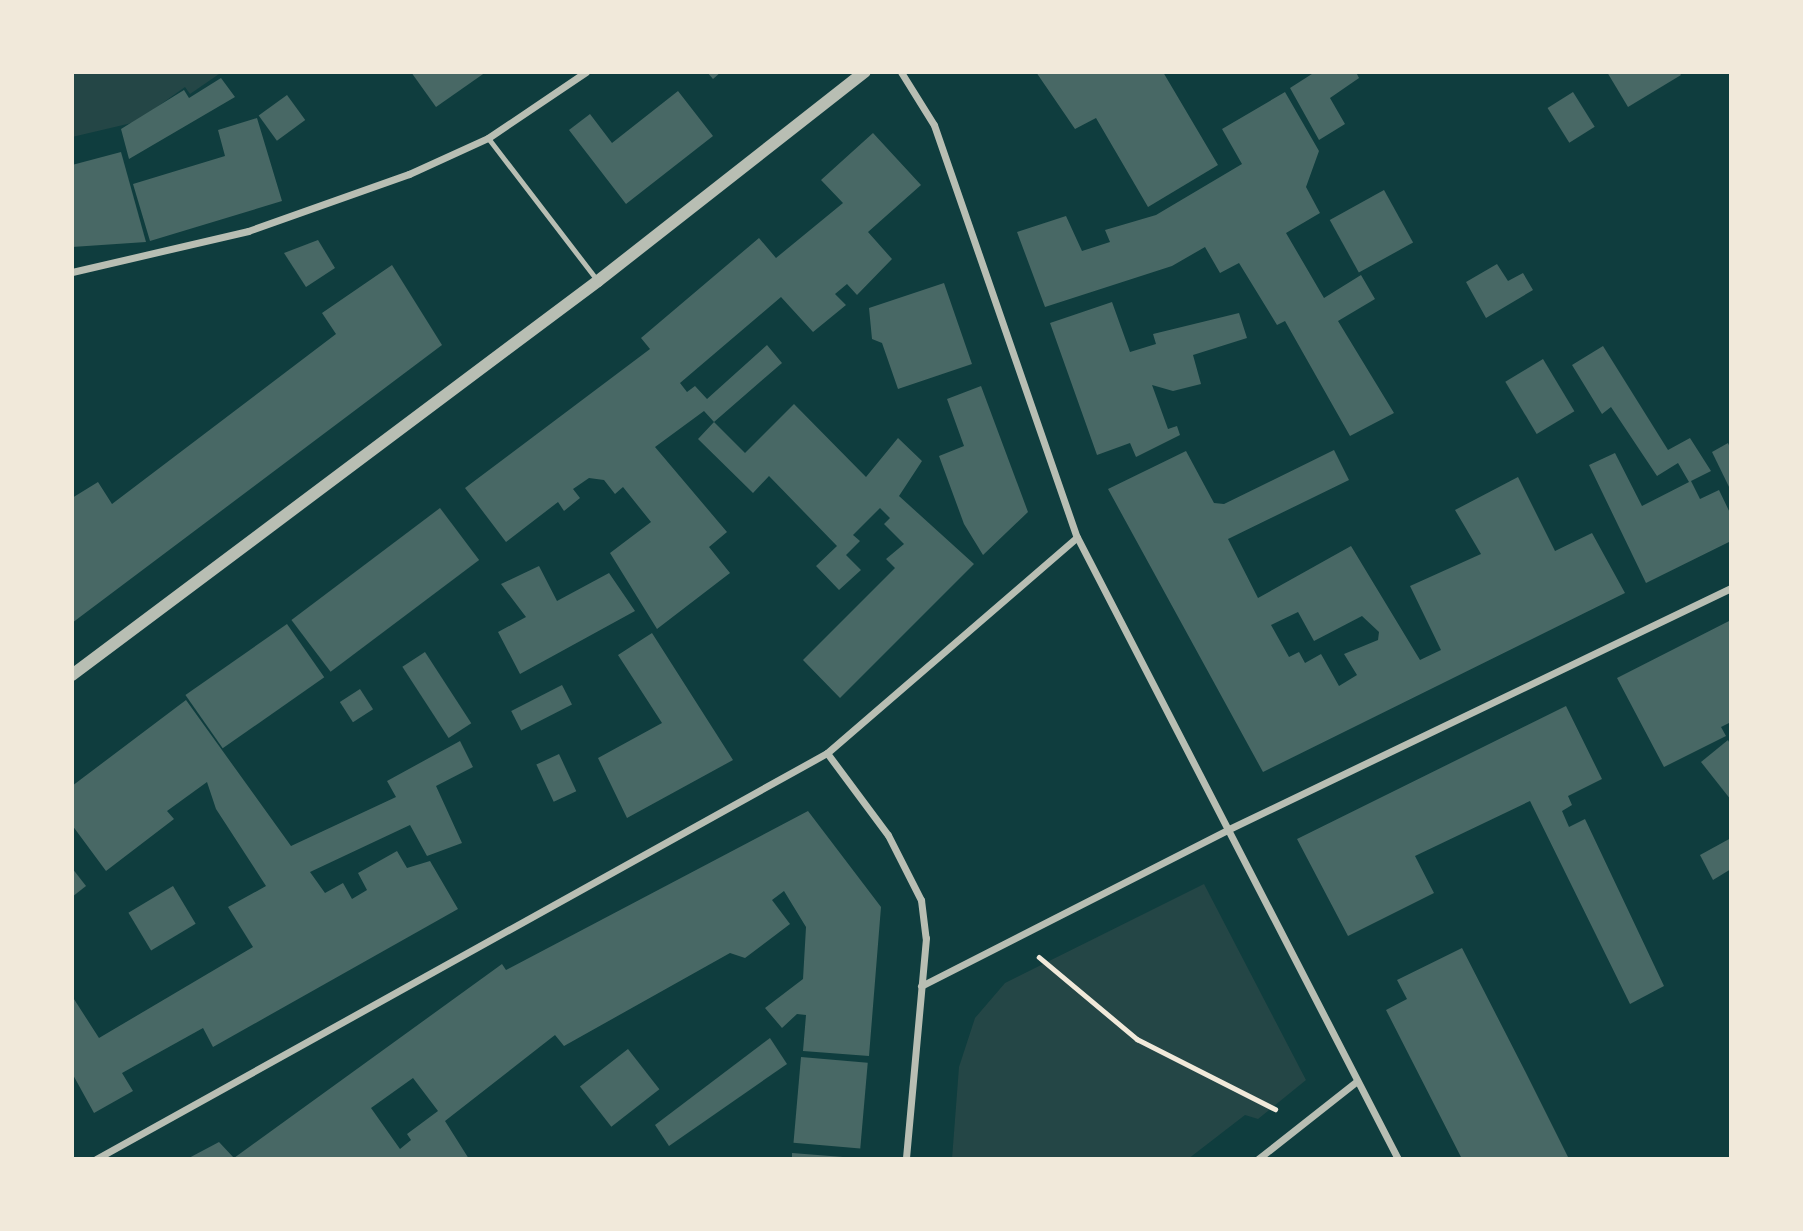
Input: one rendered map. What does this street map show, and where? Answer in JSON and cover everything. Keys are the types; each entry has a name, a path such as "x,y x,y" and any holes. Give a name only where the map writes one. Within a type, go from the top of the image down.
{"street":[{"path":"72,272 248,231 488,138 586,72"},
{"path":"72,675 598,281 865,72"},
{"path":"901,72 934,125 1077,537 1398,1159"},
{"path":"96,1159 827,753 1077,537"},
{"path":"921,986 1227,830 1731,588"},
{"path":"827,753 888,835 921,900 926,938 906,1159"},
{"path":"1258,1159 1357,1081"}],"lane":[{"path":"488,138 598,281"}],"path":[{"path":"1015,937 1137,1038 1303,1124"}],"shaded area":[{"path":"72,72 222,72 190,94 185,87 136,122 72,137"},
{"path":"1204,884 1306,1080 1258,1119 1245,1115 1188,1159 952,1159 959,1067 975,1018 1005,983"}],"building":[{"path":"411,72 486,72 436,107"},
{"path":"707,72 721,72 713,79"},
{"path":"1036,72 1163,72 1218,165 1148,207 1096,118 1075,129"},
{"path":"1315,72 1356,72 1359,78 1330,98 1345,124 1319,140 1290,88"},
{"path":"1607,72 1679,72 1681,75 1628,107"},
{"path":"221,78 235,97 129,159 121,129 184,90 189,98"},
{"path":"678,91 713,136 626,204 569,130 590,114 612,143"},
{"path":"1285,92 1319,151 1306,187 1320,213 1286,233 1324,298 1361,275 1375,299 1338,321 1394,413 1350,436 1285,321 1277,325 1239,263 1220,273 1205,247 1172,266 1045,307 1017,232 1066,216 1082,251 1110,242 1105,230 1156,215 1242,164 1222,129"},
{"path":"1573,92 1595,127 1569,143 1548,108"},
{"path":"287,95 305,120 277,141 259,116"},
{"path":"257,118 282,201 150,241 133,184 225,156 218,130"},
{"path":"873,133 921,185 868,232 892,259 857,295 847,284 835,294 846,305 813,332 781,297 680,383 687,392 695,386 707,399 767,345 782,363 714,422 704,411 655,447 727,532 709,547 730,573 657,629 610,553 651,522 623,487 615,494 604,480 589,478 573,489 580,498 564,511 558,502 506,542 465,488 650,349 641,338 759,238 776,258 843,203 821,180"},
{"path":"121,152 146,242 72,247 72,165"},
{"path":"1384,190 1413,242 1359,273 1330,220"},
{"path":"318,240 335,268 306,287 284,253"},
{"path":"1497,264 1508,281 1523,273 1533,290 1486,318 1466,282"},
{"path":"392,265 442,345 72,623 72,498 98,482 112,504 336,334 322,313"},
{"path":"944,283 972,364 898,389 882,343 872,339 869,308"},
{"path":"1112,302 1130,352 1156,344 1153,334 1239,313 1247,338 1193,355 1201,384 1173,391 1152,385 1168,429 1177,426 1180,435 1136,457 1130,443 1097,455 1050,323"},
{"path":"1603,346 1668,450 1690,438 1711,471 1691,481 1700,499 1719,490 1731,515 1731,541 1646,583 1589,465 1615,453 1642,506 1689,482 1678,463 1657,476 1611,407 1602,414 1572,365"},
{"path":"1543,359 1574,411 1537,434 1505,382"},
{"path":"981,386 1028,512 983,555 964,524 939,456 964,446 947,399"},
{"path":"794,404 866,477 898,438 922,461 899,496 974,564 840,698 803,660 895,568 886,559 904,544 884,524 890,518 880,508 853,535 860,541 846,555 861,570 839,590 816,566 837,546 769,476 753,493 698,439 714,422 745,453"},
{"path":"1728,443 1731,450 1731,491 1712,452"},
{"path":"1334,450 1349,480 1228,539 1258,598 1351,546 1420,660 1441,650 1410,586 1481,554 1455,510 1518,477 1555,551 1592,533 1625,593 1263,772 1108,489 1186,451 1214,503 1224,504","holes":["1298,612 1314,641 1362,616 1379,632 1378,640 1344,654 1357,675 1339,686 1321,654 1305,663 1299,652 1289,657 1271,625"]},
{"path":"440,508 479,560 331,672 291,620"},
{"path":"539,566 557,601 609,573 635,611 520,674 498,632 526,617 501,584"},
{"path":"1731,620 1731,722 1721,727 1726,736 1664,767 1617,678"},
{"path":"287,624 324,677 223,748 185,695"},
{"path":"652,633 733,760 627,818 598,758 662,723 618,655"},
{"path":"425,652 471,723 449,738 402,667"},
{"path":"562,685 572,705 521,730 511,711"},
{"path":"360,689 373,709 353,722 340,702"},
{"path":"186,700 291,846 396,797 387,781 460,741 473,767 436,786 462,843 427,856 410,825 310,872 325,893 343,883 352,899 367,890 358,873 397,851 407,868 430,861 458,909 213,1047 203,1028 122,1073 133,1091 94,1113 72,1073 72,996 99,1038 253,947 228,907 266,886 216,809 207,782 167,811 174,819 106,871 72,825 72,786"},
{"path":"1566,706 1602,779 1568,796 1572,805 1562,811 1569,827 1585,819 1664,986 1630,1004 1530,801 1415,856 1434,893 1348,936 1297,839"},
{"path":"1728,740 1731,746 1731,800 1701,762"},
{"path":"559,754 576,791 554,802 536,765"},
{"path":"808,811 881,907 869,1056 803,1051 806,1015 797,1014 782,1028 765,1008 803,979 806,927 784,891 772,900 790,924 745,958 730,953 564,1046 555,1035 445,1121 469,1159 187,1159 219,1142 234,1158 502,964 506,970","holes":["413,1078 438,1111 407,1134 411,1140 400,1149 371,1108"]},
{"path":"1731,838 1731,869 1713,880 1700,855"},
{"path":"72,868 86,886 72,897"},
{"path":"173,886 196,924 151,950 128,913"},
{"path":"1462,948 1569,1159 1462,1159 1386,1010 1407,999 1397,980"},
{"path":"770,1038 787,1064 669,1146 655,1125"},
{"path":"628,1049 659,1089 611,1127 580,1087"},
{"path":"801,1057 868,1063 860,1149 794,1143"},
{"path":"792,1153 843,1157 843,1159 792,1159"}]}
